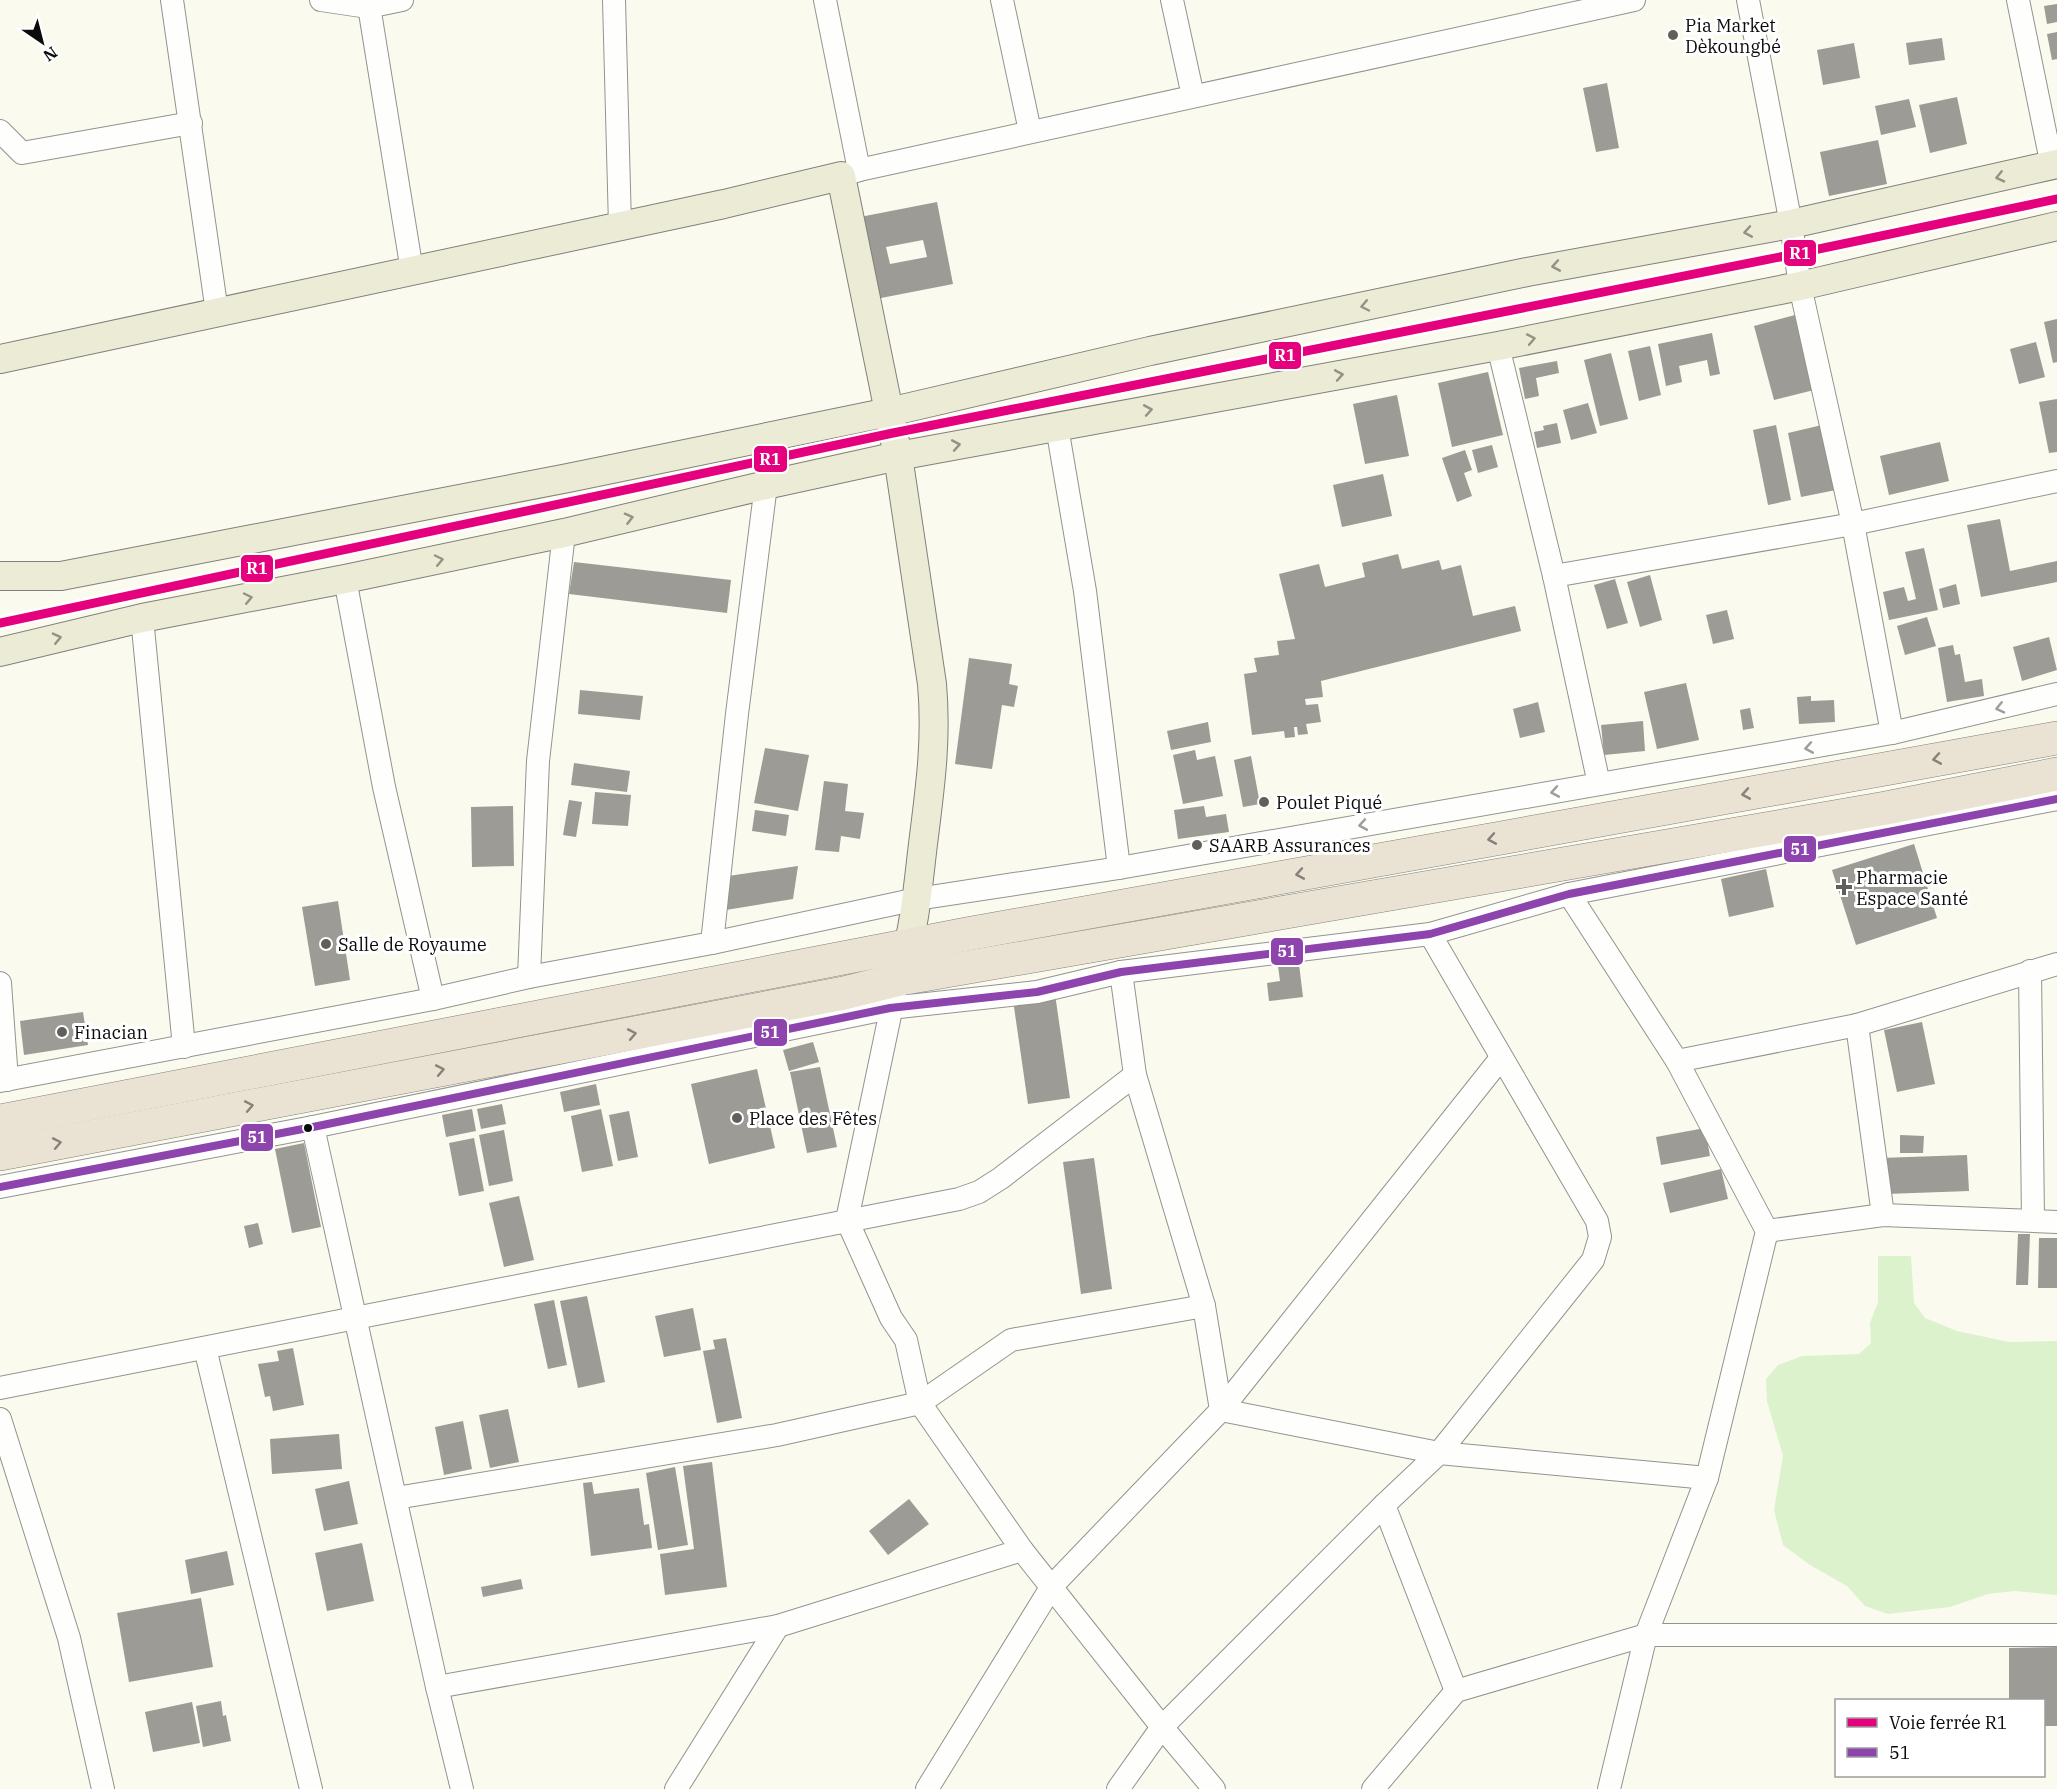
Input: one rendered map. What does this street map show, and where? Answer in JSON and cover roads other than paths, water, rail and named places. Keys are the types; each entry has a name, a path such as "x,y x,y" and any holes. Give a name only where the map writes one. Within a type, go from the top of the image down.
{"highway":[{"path":"0,1121 909,945 2057,738"},
{"path":"0,1154 844,993 895,994 2057,774"}],"main road":[{"path":"0,576 61,576 556,480 889,412 1150,351 1527,272 1791,224 2054,165"},
{"path":"0,359 620,226 850,173 898,456 932,684 935,719 934,753 917,899 909,945 895,994"},
{"path":"0,652 142,618 345,579 564,533 898,456 1498,346 1800,286 2057,226"}],"street":[{"path":"172,0 217,312"},
{"path":"321,0 368,4 402,0"},
{"path":"614,0 620,226"},
{"path":"825,0 850,173 1602,3 1634,0"},
{"path":"1002,0 1030,131"},
{"path":"1172,0 1193,96"},
{"path":"1748,0 1791,224 1800,286 1853,524 1892,733"},
{"path":"2018,0 2054,165"},
{"path":"368,4 412,271"},
{"path":"0,131 22,153 191,123"},
{"path":"1498,346 1554,576 1599,784"},
{"path":"1057,427 1085,591 1119,868"},
{"path":"1554,576 1853,524 2057,481"},
{"path":"712,943 737,714 766,485"},
{"path":"529,977 538,761 564,533"},
{"path":"345,579 384,787 433,999"},
{"path":"142,618 184,1047"},
{"path":"0,983 4,1080 433,999 529,977 712,943 917,899 1119,868 1892,733 2057,694"},
{"path":"0,1187 313,1126 895,994 1037,992 1121,972 1430,934 1569,894 2057,799"},
{"path":"1569,894 1677,1061 1767,1231 1707,1478 1646,1635 1609,1789"},
{"path":"1118,1789 1162,1727 1439,1453 1593,1260 1600,1238 1597,1221 1430,934"},
{"path":"1677,1061 1857,1025 2057,964"},
{"path":"2030,971 2033,1220"},
{"path":"1121,972 1135,1075 1204,1306 1221,1410"},
{"path":"895,994 847,1220 891,1318 906,1340 920,1403 1022,1550 1214,1789"},
{"path":"1857,1025 1883,1215"},
{"path":"927,1789 1052,1586 1221,1410 1502,1058"},
{"path":"0,1388 959,1199 979,1192 1135,1075"},
{"path":"313,1126 437,1687 462,1789"},
{"path":"1767,1231 1883,1215 2057,1222"},
{"path":"396,1498 777,1435 920,1403 1011,1340 1204,1306"},
{"path":"205,1348 311,1789"},
{"path":"1221,1410 1439,1453 1707,1478"},
{"path":"0,1419 69,1638 103,1789"},
{"path":"1384,1505 1456,1691"},
{"path":"437,1687 778,1626 1022,1550"},
{"path":"676,1789 778,1626"},
{"path":"1373,1789 1456,1691 1646,1635 2057,1635"}],"rail line":[{"name":"R1","path":"0,623 893,433 1795,254 2057,199"}],"place":[{"name":"Pia Market Dèkoungbé","path":"1673,35"},
{"name":"Poulet Piqué","path":"1264,802"},
{"name":"SAARB Assurances","path":"1197,845"},
{"name":"Pharmacie Espace Santé","path":"1844,887"},
{"name":"Salle de Royaume","path":"326,944"},
{"name":"Finacian","path":"62,1032"},
{"name":"Place des Fêtes","path":"737,1118"}]}
